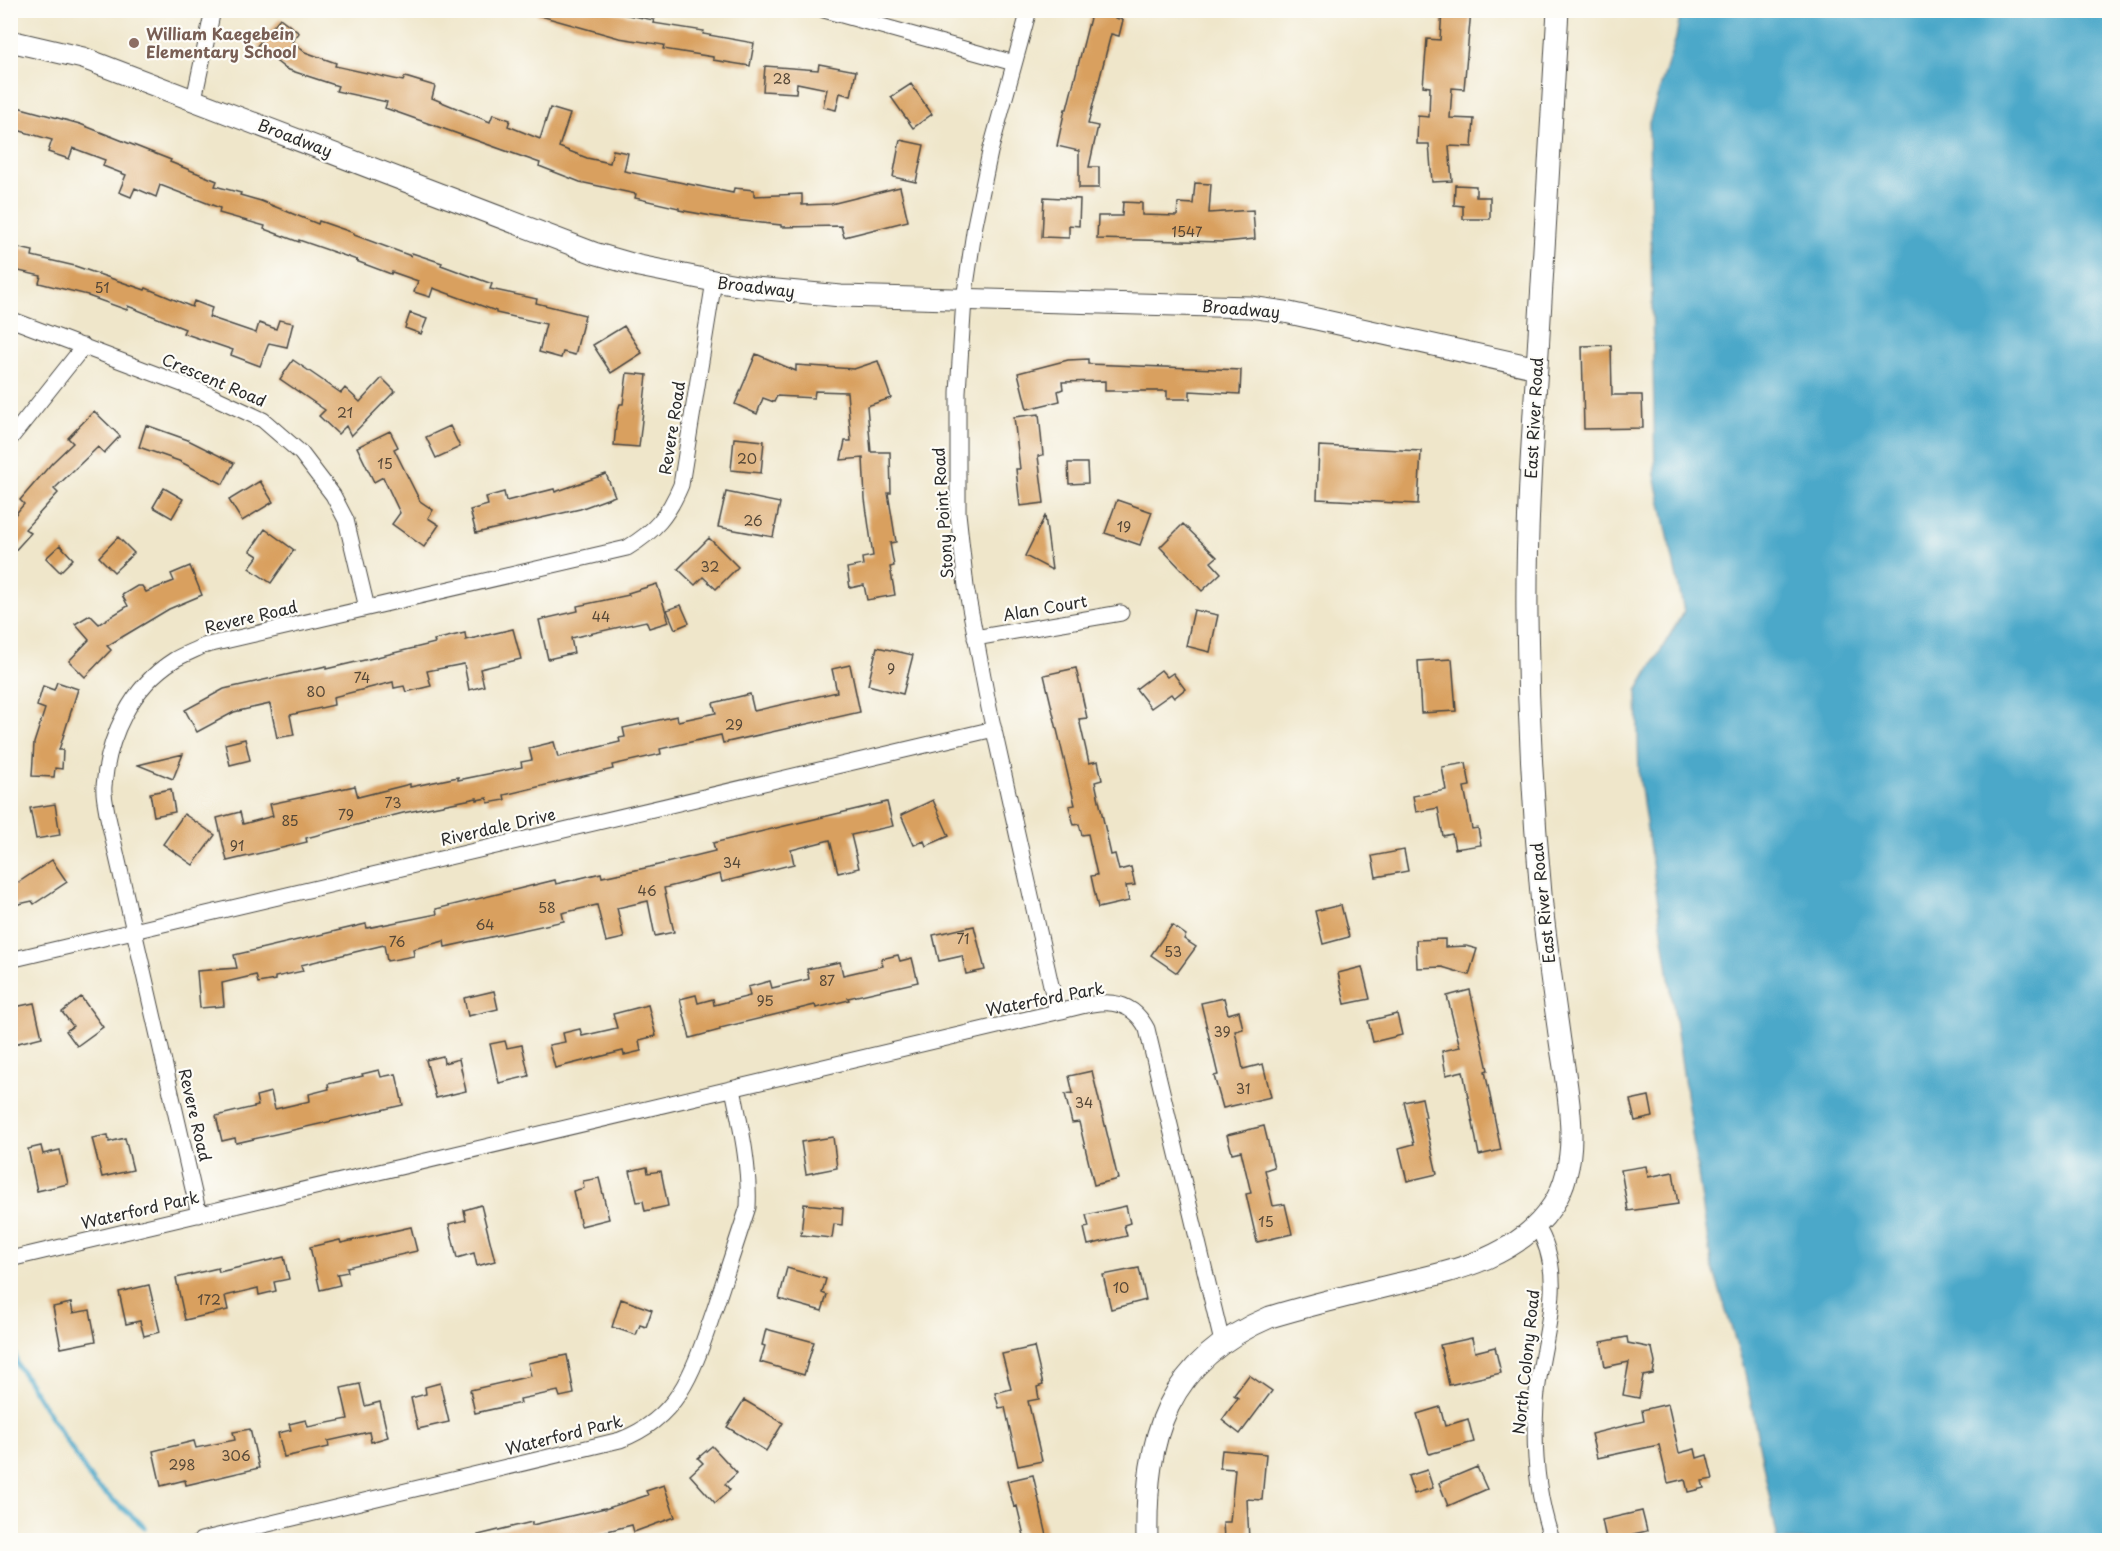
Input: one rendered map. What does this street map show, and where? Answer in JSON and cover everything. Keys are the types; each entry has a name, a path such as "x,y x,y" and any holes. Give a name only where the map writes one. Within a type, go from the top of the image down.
{"main road":[{"name":"East River Road","path":"1147,1540 1148,1485 1152,1450 1160,1427 1178,1390 1204,1358 1222,1341 1246,1327 1300,1308 1474,1264 1505,1250 1536,1225 1551,1209 1561,1192 1570,1157 1570,1130 1544,925 1532,794 1527,615 1530,471 1558,10"},
{"name":"Broadway","path":"10,41 83,58 594,253 639,266 755,288 841,296 1250,307 1285,312 1537,368"}],"street":[{"path":"194,99 213,10"},
{"path":"824,10 1014,63"},
{"name":"Stony Point Road","path":"1029,10 987,163 964,299 958,392 958,513 966,587 975,638 1057,1012"},
{"name":"Revere Road","path":"199,1215 107,813 104,788 110,753 118,726 130,704 148,681 174,660 203,646 627,548 645,537 660,523 672,506 681,485 714,281"},
{"name":"Crescent Road","path":"10,319 203,392 263,420 301,453 333,495 346,520 367,608"},
{"path":"10,439 84,346"},
{"name":"Alan Court","path":"975,638 1121,613"},
{"name":"Riverdale Drive","path":"10,960 994,729"},
{"name":"Waterford Park","path":"10,1259 1107,1002 1127,1007 1142,1019 1147,1029 1222,1341"},
{"name":"Waterford Park","path":"201,1540 620,1440 638,1434 652,1424 668,1410 689,1380 748,1207 747,1160 733,1089"},
{"name":"North Colony Road","path":"1536,1225 1546,1243 1553,1270 1536,1403 1535,1445 1538,1482 1545,1519 1552,1540"}],"water":[{"path":"1681,11 2109,11 2109,1540 1778,1540 1744,1368 1711,1262 1639,775 1637,691 1684,611 1655,475 1649,123 1676,38"}],"building":[{"path":"537,10 601,10 654,20 653,23 704,31 703,34 754,43 750,66 663,49 664,45 619,38 537,15"},
{"path":"1092,10 1117,10 1115,18 1123,20 1119,36 1111,34 1088,124 1098,126 1089,167 1099,167 1099,188 1079,188 1079,151 1057,146"},
{"path":"1442,10 1471,10 1464,89 1452,88 1450,118 1474,119 1472,147 1449,146 1452,181 1432,182 1429,144 1417,144 1418,116 1429,117 1430,87 1423,86 1427,39 1440,40"},
{"path":"280,18 299,33 292,42 305,52 336,63 335,66 403,81 405,77 435,86 432,98 490,122 493,114 510,120 508,126 540,139 550,108 570,114 559,147 587,158 610,163 613,150 628,153 624,171 733,193 734,188 754,190 754,196 802,194 802,205 831,204 900,187 908,221 844,237 841,226 781,227 781,225 734,220 679,210 679,208 635,198 636,194 580,182 539,166 540,163 385,108 387,102 336,91 338,86 286,69 257,46"},
{"path":"819,64 856,71 851,96 840,93 836,110 823,107 827,89 797,83 796,93 763,91 765,66 818,70"},
{"path":"911,84 932,114 913,128 891,97"},
{"path":"10,105 80,124 217,181 215,186 241,193 240,195 318,224 319,221 354,233 354,235 411,256 412,253 442,263 441,265 492,284 490,289 537,299 536,303 585,315 575,355 563,352 561,358 539,352 546,324 496,313 496,311 433,288 430,297 414,292 418,281 392,272 391,274 299,240 299,242 264,229 265,226 219,213 220,208 160,185 156,197 135,188 131,197 119,192 126,175 103,166 105,160 73,148 69,159 48,152 52,140 10,128"},
{"path":"900,140 924,145 916,182 893,177"},
{"path":"1195,183 1211,184 1209,213 1253,210 1255,239 1223,242 1097,239 1098,216 1122,216 1123,202 1142,203 1142,215 1177,216 1178,203 1193,204"},
{"path":"1455,185 1476,186 1476,197 1490,197 1490,219 1463,219 1463,206 1454,205"},
{"path":"1044,197 1080,199 1079,226 1069,225 1069,238 1042,237"},
{"path":"10,246 33,251 32,256 75,266 145,290 146,288 192,307 194,301 212,308 209,317 256,333 259,323 276,329 279,320 293,323 287,347 269,343 260,366 231,355 233,350 183,333 185,329 128,306 127,310 88,295 39,283 41,276 10,269"},
{"path":"410,313 427,319 421,334 405,328"},
{"path":"624,326 642,353 611,373 593,345"},
{"path":"1611,345 1612,395 1642,395 1643,428 1584,429 1582,346"},
{"path":"756,354 796,371 796,365 854,369 878,361 891,398 867,406 871,452 890,452 891,493 888,493 896,542 890,543 894,566 890,567 895,595 867,600 864,585 850,588 847,568 863,565 862,558 873,556 865,499 863,458 841,460 845,441 851,441 847,392 815,391 814,398 777,396 774,402 763,398 757,414 735,404"},
{"path":"1088,359 1088,364 1241,370 1240,394 1190,391 1190,399 1167,399 1167,391 1105,391 1105,381 1062,382 1063,389 1058,391 1060,401 1027,409 1018,373 1068,360"},
{"path":"293,360 341,393 345,388 360,402 382,378 395,391 351,436 346,426 338,434 319,416 325,410 280,379"},
{"path":"627,373 647,375 639,447 614,445 617,414 620,404 623,404"},
{"path":"94,411 120,436 104,453 98,447 54,489 58,493 25,529 31,533 10,556 10,515 13,517 24,504 20,500 73,443 68,438"},
{"path":"1039,414 1043,455 1038,456 1044,503 1020,506 1016,469 1020,469 1014,417"},
{"path":"146,425 188,440 234,463 223,484 179,461 139,447"},
{"path":"450,426 460,447 436,458 426,437"},
{"path":"390,431 398,447 394,449 420,501 433,510 428,518 439,525 424,547 392,524 400,513 383,477 374,482 357,447"},
{"path":"734,438 764,441 761,473 731,470"},
{"path":"1319,446 1421,451 1418,504 1317,499"},
{"path":"1068,463 1087,463 1088,483 1069,484"},
{"path":"606,474 615,496 580,509 476,533 470,510 488,505 486,497 504,492 506,501 554,489 555,492"},
{"path":"260,481 273,502 242,521 229,500"},
{"path":"164,488 183,499 172,518 153,507"},
{"path":"726,492 780,503 773,537 718,527"},
{"path":"1117,500 1152,512 1140,545 1105,533"},
{"path":"1045,516 1052,570 1025,556"},
{"path":"1183,524 1217,557 1211,562 1221,573 1202,591 1160,547"},
{"path":"265,529 294,550 271,583 249,568 258,556 250,551"},
{"path":"118,537 134,553 114,572 99,557"},
{"path":"709,538 738,567 716,589 703,577 695,585 678,569"},
{"path":"60,545 73,559 60,572 46,558"},
{"path":"190,566 202,595 169,609 107,646 111,650 85,677 69,661 89,640 75,624 90,615 99,624 128,606 122,595 137,586 142,586 146,592 174,581 171,574"},
{"path":"657,584 669,622 649,628 646,621 571,638 574,653 548,659 539,620 578,611 577,606 629,595 628,593"},
{"path":"681,605 689,623 675,629 667,610"},
{"path":"1194,610 1218,615 1210,652 1186,646"},
{"path":"513,629 521,659 480,669 484,686 469,690 464,664 427,671 431,686 406,692 404,686 394,688 393,682 333,697 334,705 290,715 294,735 277,738 270,704 234,712 197,732 185,710 224,689 326,666 326,669 435,643 434,640 465,633 466,640"},
{"path":"877,647 913,655 903,694 868,685"},
{"path":"1452,659 1456,711 1421,713 1418,661"},
{"path":"850,665 860,712 723,743 721,735 660,749 661,754 612,765 613,769 504,795 505,800 488,803 487,798 477,800 477,798 403,813 306,838 307,842 227,861 217,818 240,812 243,824 273,816 270,804 355,786 358,797 410,784 410,787 458,777 458,780 522,767 521,762 532,760 529,748 554,742 558,757 620,742 619,738 625,737 623,728 677,716 678,721 716,713 713,703 750,694 754,711 837,692 832,669"},
{"path":"1076,668 1087,718 1079,719 1089,763 1098,761 1102,780 1095,782 1111,855 1115,854 1119,870 1131,867 1135,885 1126,886 1129,901 1098,908 1091,876 1097,875 1088,834 1082,835 1079,824 1074,825 1069,806 1075,805 1044,675"},
{"path":"1161,670 1167,677 1173,673 1185,689 1174,698 1171,694 1151,708 1136,689"},
{"path":"57,682 78,689 59,750 63,750 62,769 55,768 54,777 32,776 34,743 45,709 37,706 43,686 54,690"},
{"path":"245,739 250,760 230,765 225,744"},
{"path":"183,754 173,779 138,765"},
{"path":"1466,763 1470,786 1464,787 1472,829 1478,828 1481,845 1455,849 1452,834 1443,836 1438,808 1416,812 1413,796 1446,790 1442,767"},
{"path":"171,789 175,812 154,816 150,793"},
{"path":"933,800 949,836 926,846 924,841 914,845 901,815"},
{"path":"887,802 893,826 851,835 859,868 838,873 830,840 791,850 794,864 722,882 720,874 664,888 674,932 655,936 648,901 617,908 624,938 606,942 597,905 562,913 564,921 445,947 444,941 413,949 414,956 387,961 384,945 301,965 303,971 275,977 275,980 258,983 256,975 222,983 224,1006 200,1008 197,971 237,968 234,955 366,924 367,928 437,914 436,909 555,880 556,884 601,873 602,877 650,867 715,851 713,843"},
{"path":"55,804 60,835 36,839 30,808"},
{"path":"184,814 215,835 193,865 163,844"},
{"path":"1404,850 1408,871 1376,877 1372,856"},
{"path":"52,860 67,882 34,904 32,901 10,906 10,888"},
{"path":"1341,905 1349,937 1323,944 1315,911"},
{"path":"1172,925 1186,935 1184,939 1196,947 1177,973 1151,955"},
{"path":"974,926 985,970 966,974 962,956 939,961 933,935"},
{"path":"1445,939 1445,947 1466,946 1477,949 1469,975 1442,967 1417,968 1416,940"},
{"path":"898,955 900,961 912,958 918,982 816,1008 815,1005 720,1028 720,1030 690,1038 680,999 696,995 698,1003 713,999 714,1005 750,996 748,987 770,981 772,988 809,979 807,969 840,962 843,975 883,966 881,959"},
{"path":"1362,967 1370,999 1345,1004 1338,973"},
{"path":"1470,990 1488,1070 1485,1071 1501,1150 1479,1155 1463,1071 1446,1075 1442,1051 1460,1047 1447,996"},
{"path":"494,991 498,1009 468,1016 464,998"},
{"path":"81,997 103,1027 77,1046 66,1031 73,1026 62,1012"},
{"path":"1224,998 1228,1014 1239,1011 1243,1029 1235,1031 1243,1069 1263,1064 1271,1097 1223,1108 1214,1076 1218,1075 1201,1003"},
{"path":"34,1003 42,1037 10,1045 10,1008"},
{"path":"648,1005 656,1036 639,1040 641,1051 624,1055 623,1051 555,1068 549,1045 565,1042 563,1033 580,1029 582,1036 617,1028 613,1014"},
{"path":"1397,1014 1402,1035 1373,1042 1368,1021"},
{"path":"505,1041 507,1048 522,1045 529,1076 499,1083 490,1044"},
{"path":"443,1056 444,1063 459,1059 466,1091 436,1098 426,1060"},
{"path":"379,1070 381,1077 396,1074 403,1105 236,1143 235,1138 222,1141 216,1116 258,1106 256,1096 271,1092 275,1109 310,1101 309,1094 329,1089 328,1084"},
{"path":"1092,1071 1118,1179 1094,1185 1079,1122 1072,1123 1065,1094 1073,1093 1069,1076"},
{"path":"1649,1096 1653,1117 1635,1121 1630,1100"},
{"path":"1422,1098 1437,1174 1407,1181 1399,1148 1414,1144 1404,1102"},
{"path":"1264,1126 1274,1167 1265,1170 1273,1206 1285,1204 1292,1234 1257,1242 1246,1194 1251,1193 1241,1151 1232,1153 1227,1135"},
{"path":"108,1135 109,1142 125,1138 133,1170 102,1177 92,1138"},
{"path":"833,1137 837,1168 806,1174 801,1142"},
{"path":"41,1146 43,1154 60,1150 68,1184 37,1191 28,1149"},
{"path":"1646,1166 1648,1177 1673,1172 1678,1204 1628,1211 1621,1170"},
{"path":"647,1167 648,1173 661,1171 668,1206 645,1211 643,1201 637,1202 630,1171"},
{"path":"599,1178 609,1219 581,1226 573,1191 584,1188 583,1181"},
{"path":"804,1204 843,1208 842,1225 834,1224 832,1238 801,1235"},
{"path":"481,1205 495,1261 477,1266 474,1253 457,1258 449,1224 466,1220 464,1210"},
{"path":"1126,1206 1130,1223 1124,1225 1127,1236 1088,1245 1084,1228 1089,1227 1086,1215"},
{"path":"411,1227 417,1251 347,1267 348,1272 337,1274 340,1285 320,1290 310,1247 340,1240 341,1243"},
{"path":"284,1257 289,1279 274,1282 276,1291 259,1295 258,1288 225,1296 228,1310 185,1320 176,1278 218,1268 219,1272"},
{"path":"787,1268 826,1279 822,1293 827,1295 822,1311 779,1299"},
{"path":"1139,1268 1146,1300 1111,1309 1103,1275"},
{"path":"149,1285 160,1332 144,1336 140,1321 126,1324 119,1292"},
{"path":"621,1299 652,1310 646,1327 640,1325 636,1335 612,1327"},
{"path":"71,1303 73,1313 90,1310 96,1341 61,1348 53,1307"},
{"path":"766,1329 814,1342 804,1375 760,1362 765,1346 762,1345"},
{"path":"1627,1337 1628,1343 1652,1348 1655,1363 1653,1374 1643,1376 1639,1398 1623,1395 1629,1362 1605,1367 1601,1342"},
{"path":"1472,1338 1475,1352 1495,1347 1501,1373 1449,1385 1440,1345"},
{"path":"1034,1347 1043,1385 1037,1387 1039,1399 1028,1401 1042,1461 1018,1466 1005,1407 999,1408 995,1393 1011,1389 1002,1354"},
{"path":"567,1355 574,1394 560,1397 558,1391 520,1399 521,1403 475,1413 470,1390 531,1376 528,1363"},
{"path":"1249,1375 1272,1391 1240,1434 1222,1420 1238,1398 1234,1395"},
{"path":"440,1383 449,1422 418,1429 411,1398 426,1394 425,1387"},
{"path":"360,1384 365,1406 380,1402 388,1437 371,1442 369,1432 328,1441 329,1447 284,1457 278,1433 291,1430 289,1424 306,1420 308,1427 348,1419 341,1388"},
{"path":"744,1400 783,1423 766,1451 727,1427"},
{"path":"1668,1404 1679,1453 1695,1449 1697,1458 1707,1455 1713,1479 1702,1481 1704,1488 1688,1492 1685,1479 1668,1483 1659,1445 1597,1458 1591,1434 1644,1421 1642,1410"},
{"path":"1440,1407 1445,1426 1468,1419 1474,1442 1429,1454 1417,1414"},
{"path":"250,1429 259,1468 186,1485 185,1480 161,1486 153,1451 194,1441 196,1448 235,1440 233,1432"},
{"path":"712,1446 737,1473 725,1484 730,1490 715,1503 690,1475 703,1463 698,1458"},
{"path":"1222,1450 1266,1454 1262,1500 1247,1499 1249,1540 1224,1540 1223,1522 1230,1522 1235,1469 1220,1468"},
{"path":"1477,1467 1487,1489 1448,1506 1439,1483"},
{"path":"1427,1470 1433,1488 1414,1494 1408,1476"},
{"path":"1033,1475 1048,1540 1025,1540 1017,1506 1014,1507 1007,1481"},
{"path":"664,1485 675,1517 634,1532 632,1525 595,1534 596,1540 479,1540 478,1535 532,1522 532,1525 605,1509 648,1495 646,1491"},
{"path":"1642,1511 1647,1531 1633,1534 1634,1540 1617,1540 1616,1537 1606,1539 1602,1520"}],"waterway":[{"path":"10,1334 17,1364 94,1484 145,1527"}],"place":[{"name":"William Kaegebein Elementary School","path":"134,43"}]}
